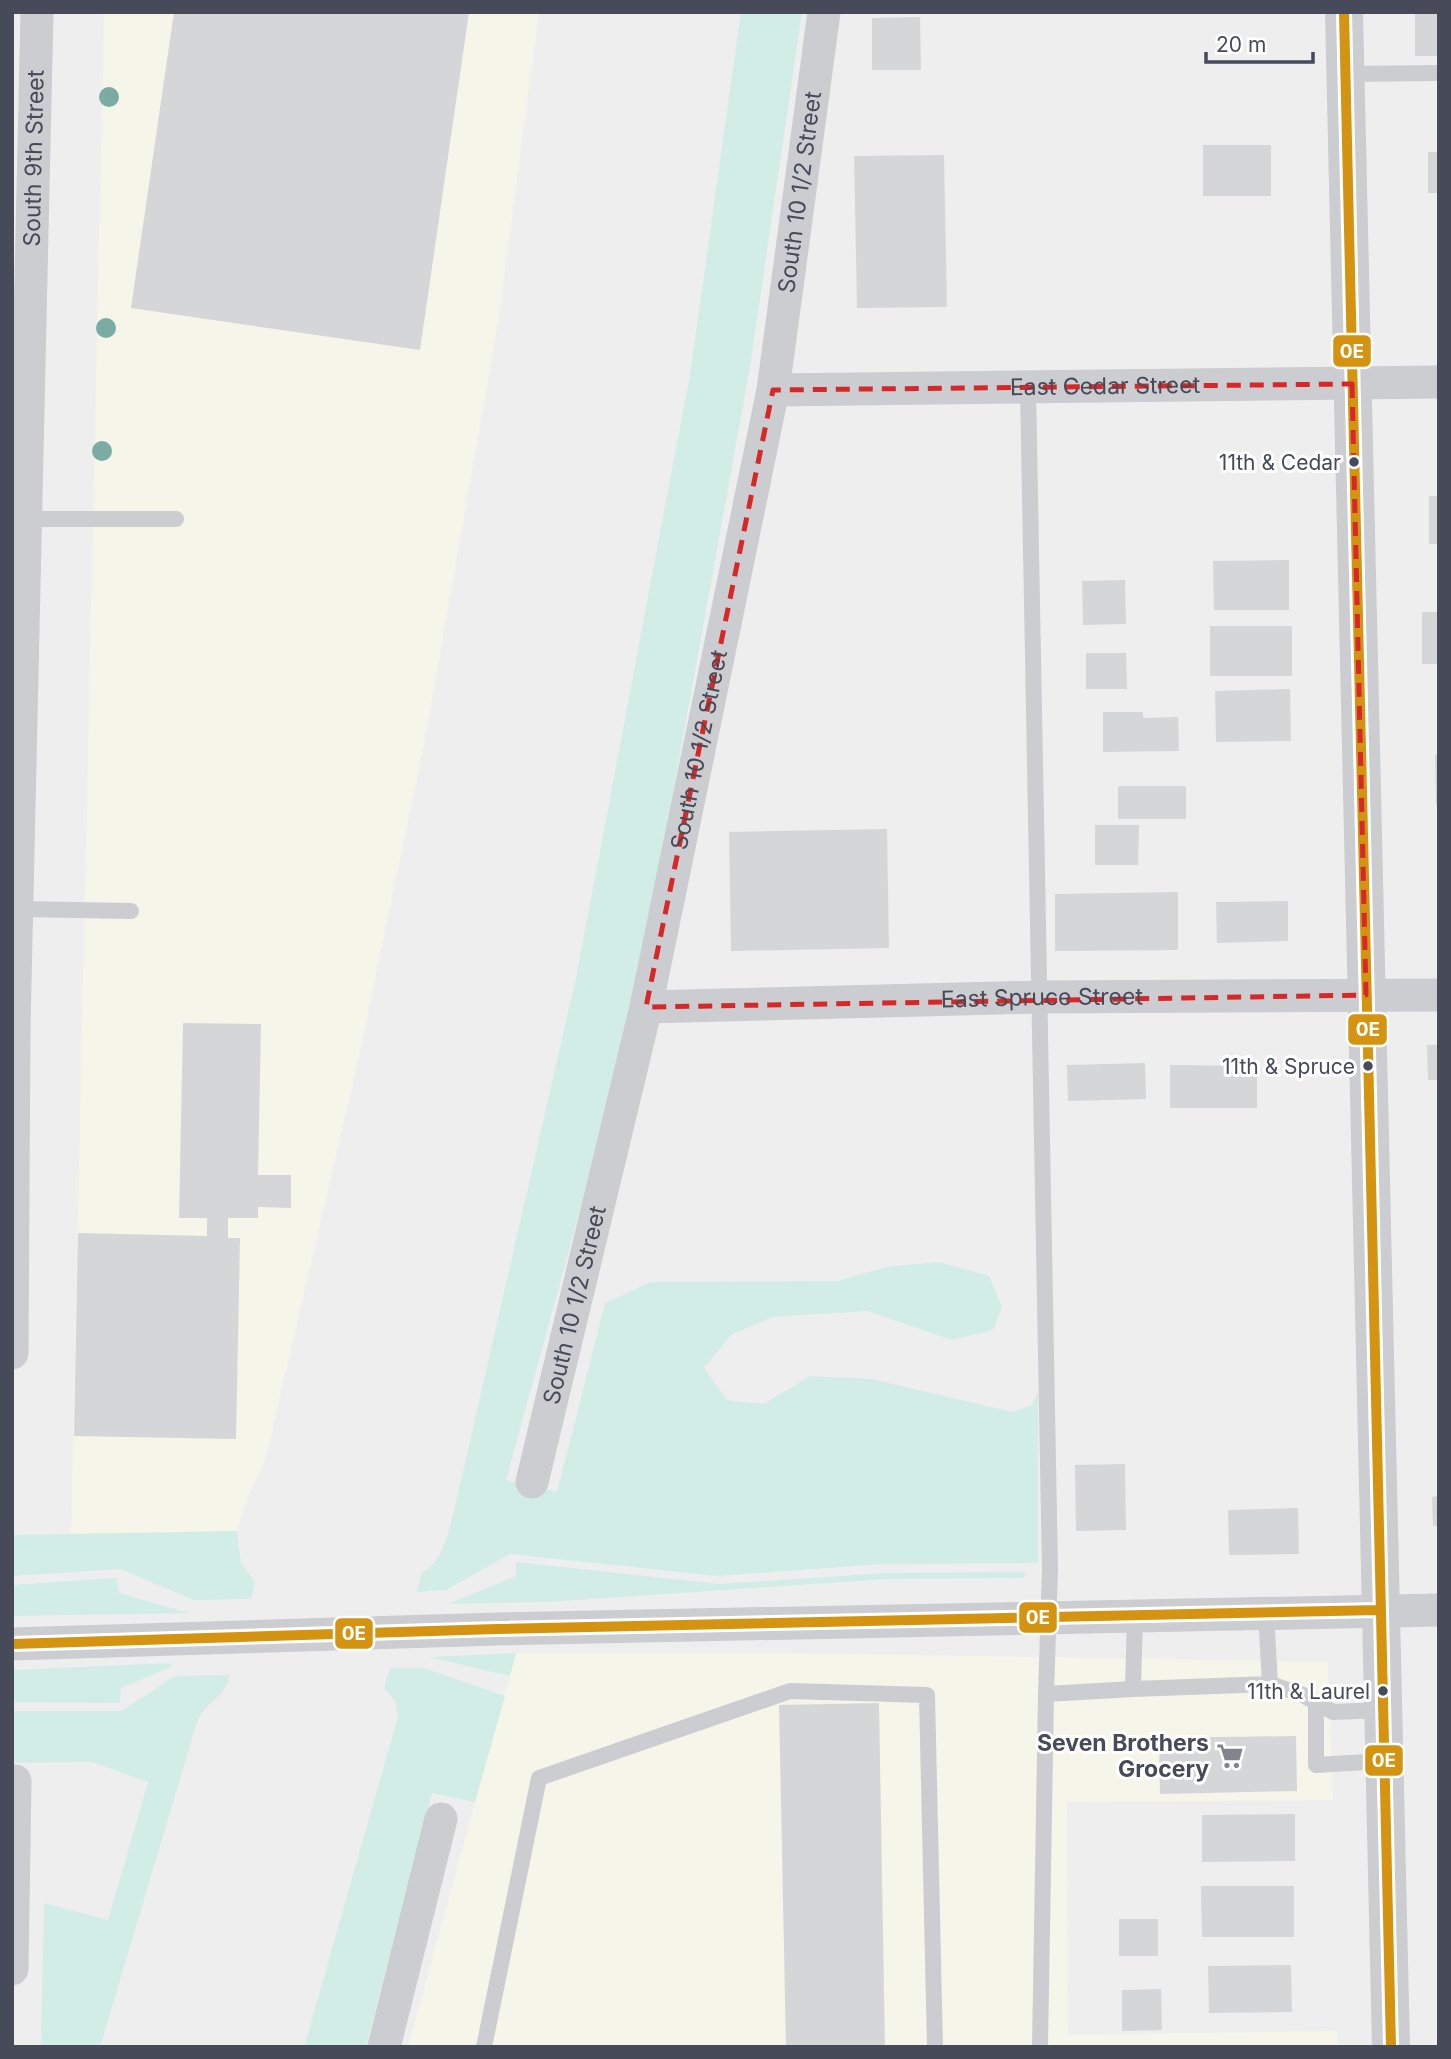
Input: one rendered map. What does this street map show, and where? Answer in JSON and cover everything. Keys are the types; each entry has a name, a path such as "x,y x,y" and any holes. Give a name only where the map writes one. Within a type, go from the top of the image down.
{"street":[{"name":"South 9th Street","path":"12,1353 13,1028 26,519 21,402 37,12"},
{"name":"South 10 1/2 Street","path":"532,1482 646,1007 773,390 824,12"},
{"path":"1344,12 1391,2047"},
{"name":"East Cedar Street","path":"773,390 1439,382"},
{"name":"East Spruce Street","path":"646,1007 1041,997 1439,995"},
{"path":"12,1644 497,1629 1439,1610"},
{"path":"12,1969 15,1781"},
{"path":"384,2047 441,1819"}],"lane":[{"path":"1345,74 1439,73"},
{"path":"1028,388 1041,997 1049,1617 1040,2047"},
{"path":"26,519 176,519"},
{"path":"17,909 131,911"},
{"path":"1266,1613 1270,1684"},
{"path":"1133,1689 1135,1615"},
{"path":"1046,1694 1270,1684 1301,1694 1333,1712 1383,1710"},
{"path":"484,2047 539,1778 790,1691 927,1695 935,2047"},
{"path":"1316,1703 1316,1765 1384,1761"}],"highlighted area":[{"path":"1352,384 1366,995 646,1007 773,390"}],"shaded area":[{"path":"104,12 539,12 499,317 424,745 356,1070 265,1461 248,1497 237,1531 71,1535"},
{"path":"516,1653 785,1653 1328,1662 1333,1800 1067,1802 1068,2035 1337,2031 1338,2047 408,2047"}],"green space":[{"path":"741,12 802,12 750,367 641,970 581,1207 506,1480 557,1492 605,1303 651,1282 837,1281 887,1267 939,1262 989,1276 1002,1307 993,1330 952,1340 867,1311 772,1317 731,1335 704,1368 727,1400 764,1404 810,1376 872,1379 1012,1412 1032,1405 1038,1392 1038,1563 882,1564 717,1576 510,1554 446,1590 417,1592 422,1572 435,1561 444,1546 454,1511 577,973 690,374"},
{"path":"237,1531 241,1563 255,1582 251,1599 194,1600 120,1569 12,1576 12,1535"},
{"path":"516,1562 720,1584 886,1573 1026,1572 1023,1578 886,1579 548,1602 448,1604 516,1576"},
{"path":"116,1578 119,1593 189,1613 12,1616 12,1585"},
{"path":"516,1653 510,1676 429,1657"},
{"path":"172,1663 171,1667 121,1688 120,1703 12,1702 12,1670"},
{"path":"390,1668 424,1668 505,1696 475,1802 432,1793 366,2047 304,2047 398,1717 395,1701 384,1688"},
{"path":"230,1675 223,1690 197,1722 100,2047 41,2047 44,1903 108,1920 148,1782 92,1762 12,1763 12,1711 121,1711 175,1676"}],"building":[{"path":"174,12 469,12 420,350 131,308"},
{"path":"1415,12 1439,12 1439,56 1415,56"},
{"path":"920,17 921,70 872,70 872,18"},
{"path":"1203,145 1271,145 1271,196 1203,196"},
{"path":"1428,152 1439,152 1439,193 1428,193"},
{"path":"944,155 947,307 857,308 854,156"},
{"path":"1429,496 1439,496 1439,544 1429,544"},
{"path":"1289,560 1289,610 1214,610 1213,561"},
{"path":"1125,580 1126,624 1083,625 1082,581"},
{"path":"1422,612 1439,612 1439,664 1422,664"},
{"path":"1210,626 1292,626 1292,676 1210,676"},
{"path":"1086,653 1126,653 1127,689 1086,689"},
{"path":"1290,689 1291,741 1216,742 1215,691"},
{"path":"1103,712 1143,712 1143,718 1178,717 1179,751 1103,752"},
{"path":"1435,755 1439,755 1439,805 1436,805"},
{"path":"1118,786 1186,786 1186,819 1118,819"},
{"path":"1095,825 1139,825 1138,865 1095,865"},
{"path":"887,829 889,948 731,951 729,832"},
{"path":"1178,892 1178,950 1055,951 1055,894"},
{"path":"1288,901 1288,941 1217,943 1216,902"},
{"path":"183,1023 261,1024 258,1175 291,1175 291,1208 258,1207 258,1218 228,1218 228,1238 240,1238 236,1439 74,1436 78,1233 207,1236 207,1218 179,1218"},
{"path":"1427,1045 1439,1045 1439,1080 1428,1080"},
{"path":"1145,1063 1146,1099 1068,1101 1067,1065"},
{"path":"1170,1065 1257,1066 1257,1108 1170,1108"},
{"path":"1125,1464 1126,1530 1076,1531 1075,1465"},
{"path":"1439,1496 1439,1526 1433,1526 1432,1497"},
{"path":"1298,1508 1299,1554 1229,1555 1228,1510"},
{"path":"879,1703 885,2047 786,2047 779,1705"},
{"path":"1296,1736 1297,1791 1160,1794 1159,1738"},
{"path":"1295,1814 1295,1861 1202,1862 1202,1815"},
{"path":"1201,1886 1294,1886 1294,1937 1202,1937"},
{"path":"1119,1919 1158,1919 1158,1956 1119,1956"},
{"path":"1291,1965 1292,2012 1209,2013 1208,1966"},
{"path":"1161,1989 1162,2030 1122,2031 1122,1990"}],"transit line":[{"name":"0E","path":"1344,12 1391,2047"},
{"name":"0E","path":"12,1644 497,1629 1380,1610"}],"place":[{"name":"11th & Cedar","path":"1354,462"},
{"name":"11th & Spruce","path":"1368,1066"},
{"name":"11th & Laurel","path":"1383,1691"},
{"name":"Seven Brothers Grocery","path":"1230,1756"}]}
